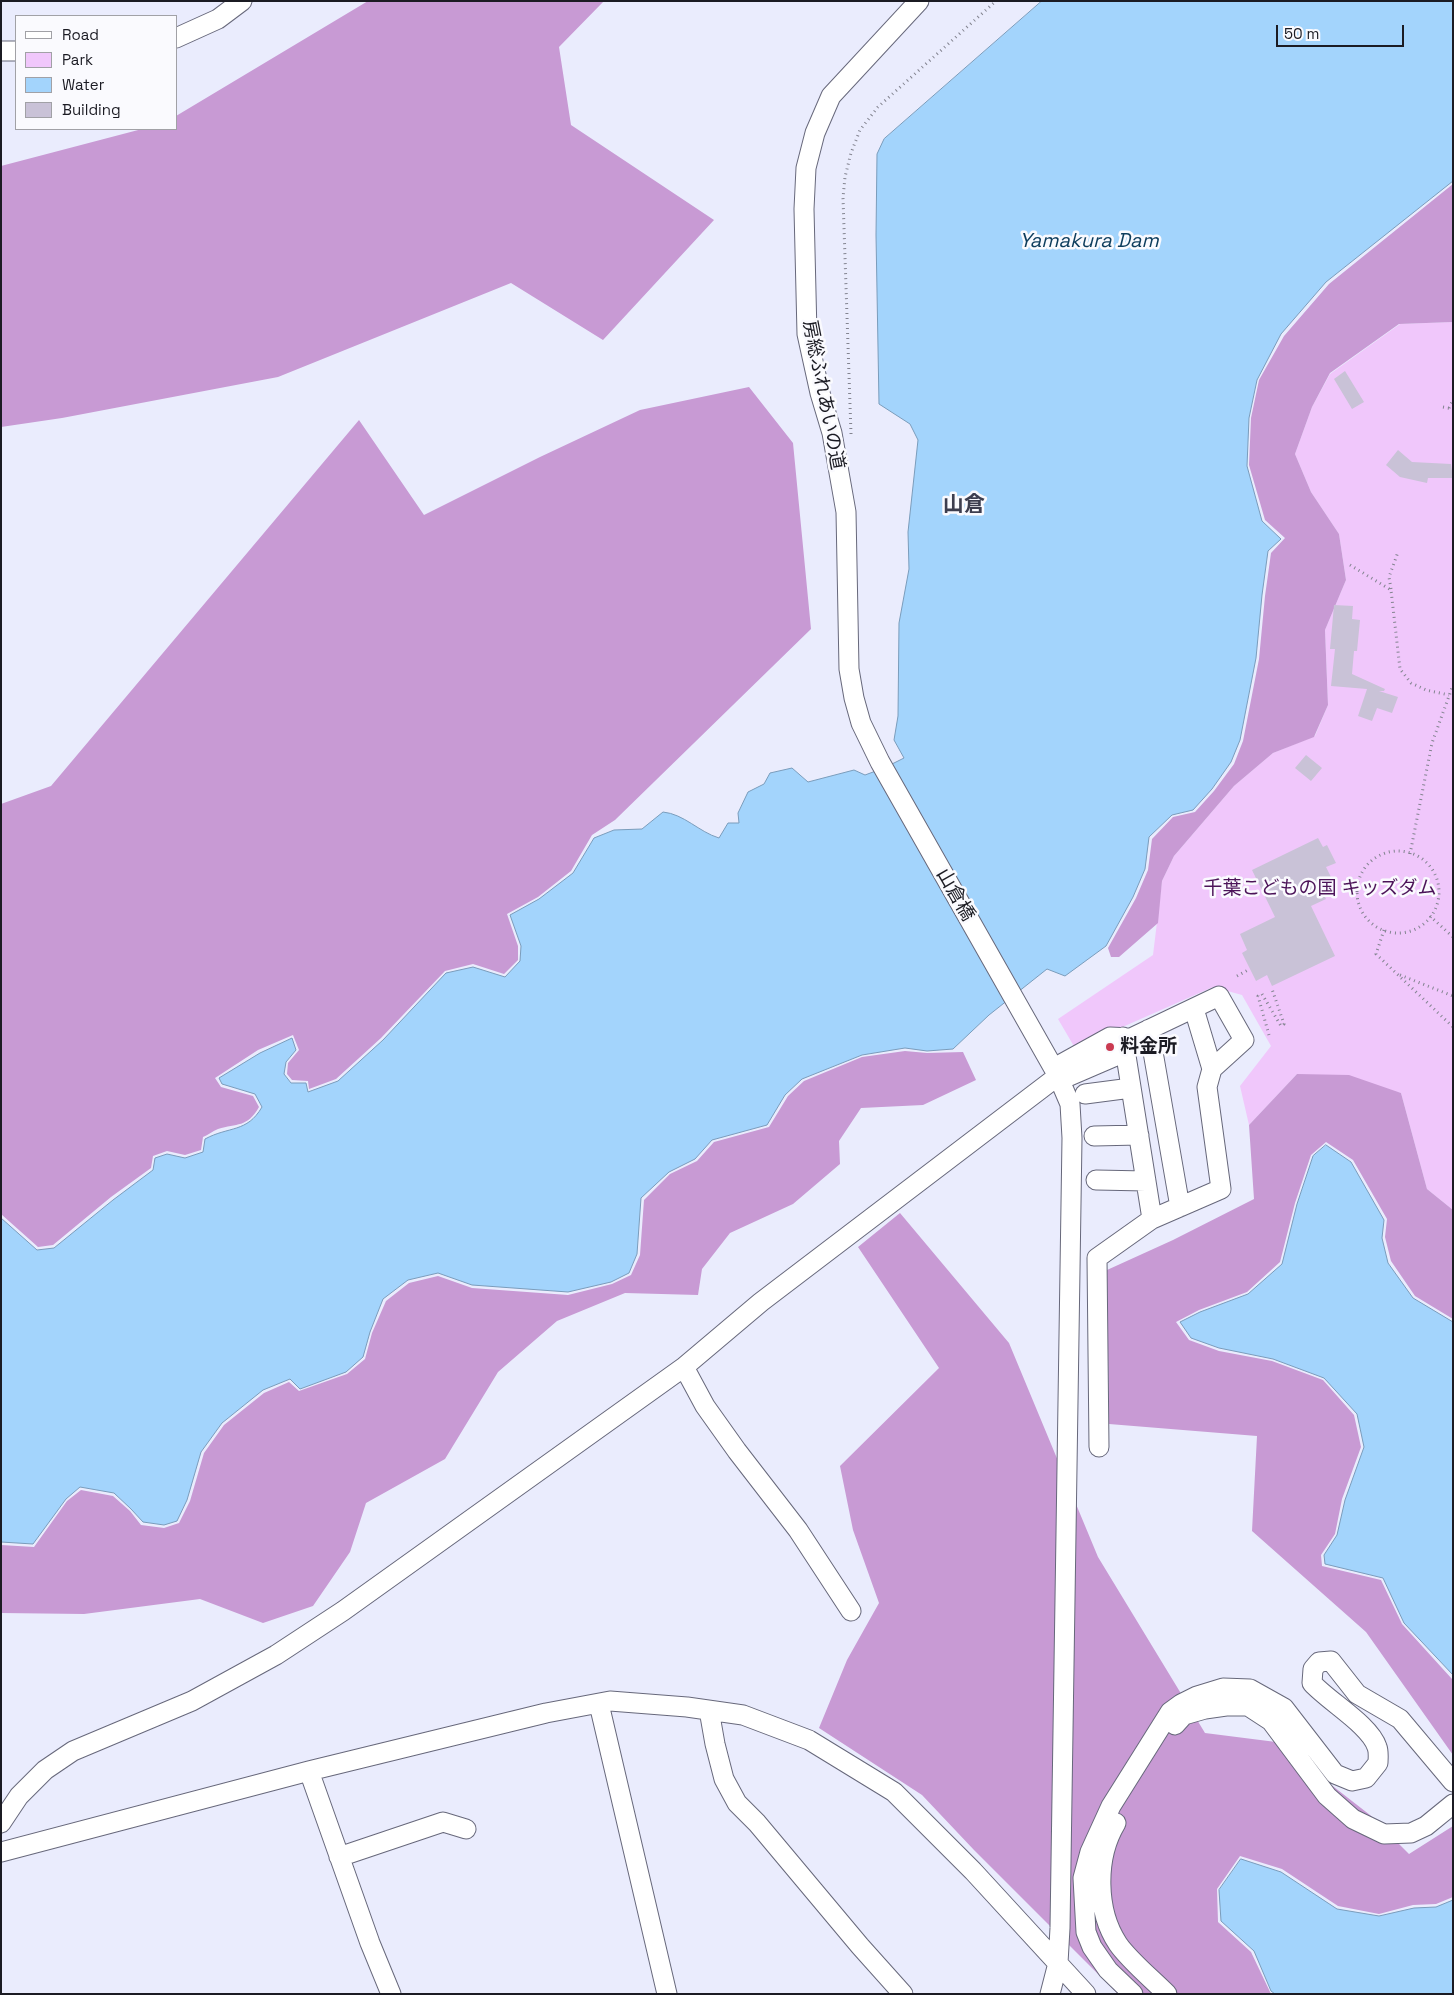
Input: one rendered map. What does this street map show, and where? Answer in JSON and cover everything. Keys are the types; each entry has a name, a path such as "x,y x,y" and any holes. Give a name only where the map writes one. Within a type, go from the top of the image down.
{"street":[{"path":"178,37 218,19 242,1"},
{"name":"房総ふれあいの道","path":"880,762 861,722 849,670 846,512 832,433 820,393 807,334 804,209 806,168 815,132 831,96 919,1"},
{"path":"1,51 15,51"},
{"name":"山倉橋","path":"880,762 1057,1075 1070,1104 1072,1138 1060,1918 1058,1963 1050,1994"},
{"path":"1,1823 19,1796 45,1770 66,1755 192,1701 276,1655 343,1611 684,1367 761,1302 1057,1075 1110,1037 1126,1042 1219,996 1244,1040 1212,1069"},
{"path":"1099,1447 1097,1258 1152,1218 1180,1208 1221,1189 1207,1087 1212,1069 1194,1009"},
{"path":"1149,1029 1180,1208"},
{"path":"1126,1042 1131,1088 1152,1218"},
{"path":"1085,1094 1131,1088"},
{"path":"1094,1136 1138,1135"},
{"path":"1096,1180 1146,1182"},
{"path":"684,1367 705,1406 798,1530 851,1611"},
{"path":"1133,1994 1108,1970 1092,1947 1086,1932 1083,1878 1090,1852 1111,1806 1170,1712 1181,1704 1197,1696 1223,1688 1250,1689 1284,1708 1335,1774 1352,1781 1366,1778 1378,1763 1378,1748 1370,1736 1352,1717 1312,1683 1313,1669 1319,1662 1331,1661 1357,1694 1400,1718 1453,1782"},
{"path":"1,1852 309,1771 546,1713 610,1702 709,1710 743,1715 809,1740 894,1792 974,1871 1086,1994"},
{"path":"599,1704 667,1994"},
{"path":"1167,1994 1119,1945 1106,1921 1101,1897 1102,1867 1111,1831 1174,1725 1184,1715 1226,1706 1248,1706 1271,1721 1327,1796 1353,1819 1384,1834 1411,1833 1426,1826 1453,1804"},
{"path":"709,1710 724,1779 736,1803 757,1823 860,1946 903,1994"},
{"path":"309,1771 370,1943 391,1994"},
{"path":"340,1857 443,1822 466,1829"}],"path":[{"path":"852,437 842,198 851,154 860,130 878,107 996,1"},
{"path":"1443,407 1451,409 1453,400"},
{"path":"1398,552 1389,578 1400,669 1411,683 1426,690 1449,695"},
{"path":"1350,565 1391,590"},
{"path":"1410,854 1432,743 1453,685"},
{"path":"1400,850 1410,854 1424,860 1438,881 1436,907 1420,927 1395,934 1371,925 1357,903 1358,877 1375,856 1400,850"},
{"path":"1430,916 1453,937"},
{"path":"1384,930 1376,954 1453,1027"},
{"path":"1237,976 1248,970"},
{"path":"1398,975 1453,996"},
{"path":"1270,1035 1258,996 1262,994 1281,1026 1284,1024 1272,989"}],"green space":[{"name":"千葉こどもの国 キッズダム","path":"1453,322 1453,1210 1427,1189 1401,1093 1297,1074 1249,1125 1240,1086 1271,1046 1242,995 1213,987 1075,1048 1058,1019 1153,955 1162,881 1174,856 1234,786 1273,753 1315,736 1328,705 1325,630 1346,580 1339,534 1311,492 1295,454 1312,407 1330,374 1400,324"}],"shaded area":[{"path":"368,1 604,1 559,47 571,125 714,220 603,340 511,283 278,377 62,418 1,427 1,166 138,130 178,130 178,115"},
{"path":"1453,184 1453,322 1399,324 1330,373 1312,407 1295,454 1311,492 1339,534 1346,580 1325,630 1328,705 1314,737 1273,753 1234,786 1174,856 1162,881 1158,923 1119,957 1111,957 1108,948 1136,898 1148,870 1152,839 1173,817 1195,812 1214,791 1234,764 1243,741 1259,659 1271,553 1285,538 1265,520 1249,465 1251,418 1259,380 1284,336 1329,284"},
{"path":"749,387 793,443 811,629 615,820 592,835 571,871 538,897 507,914 518,946 518,960 504,974 473,964 445,971 381,1038 336,1079 309,1089 308,1081 292,1080 287,1074 288,1063 299,1050 293,1035 258,1050 215,1078 221,1087 253,1096 259,1107 255,1114 246,1122 218,1129 203,1137 201,1150 185,1155 167,1151 153,1156 151,1168 111,1197 53,1245 38,1247 1,1214 1,804 51,786 359,420 424,515 640,410"},
{"path":"905,1051 927,1053 963,1052 976,1080 923,1105 861,1108 839,1141 840,1164 793,1204 730,1233 702,1269 698,1295 625,1293 557,1321 498,1372 445,1459 366,1503 350,1552 313,1606 263,1623 200,1599 84,1614 1,1613 1,1545 34,1547 67,1501 81,1490 113,1496 130,1511 141,1525 164,1528 179,1523 190,1501 204,1453 224,1425 264,1393 289,1382 299,1391 347,1374 365,1359 372,1333 386,1301 409,1283 438,1276 472,1288 568,1295 612,1284 631,1275 640,1255 644,1200 670,1174 697,1161 714,1142 769,1127 788,1096 804,1081 862,1057"},
{"path":"1297,1074 1349,1075 1401,1093 1427,1189 1453,1210 1453,1319 1415,1296 1391,1261 1385,1237 1387,1219 1353,1160 1326,1142 1311,1155 1295,1203 1280,1262 1247,1292 1199,1310 1176,1322 1189,1340 1219,1351 1272,1361 1323,1380 1354,1415 1361,1447 1342,1499 1335,1534 1321,1555 1322,1566 1381,1580 1402,1624 1452,1679 1453,1755 1366,1632 1252,1531 1257,1436 1109,1424 1107,1270 1173,1240 1254,1199 1249,1125"},
{"path":"900,1213 1009,1343 1098,1557 1205,1733 1276,1742 1370,1815 1409,1854 1453,1826 1453,1897 1436,1904 1413,1905 1379,1914 1338,1906 1282,1869 1240,1856 1217,1889 1218,1922 1251,1952 1271,1994 1118,1994 974,1850 922,1795 819,1728 847,1660 879,1603 853,1530 840,1466 939,1368 858,1247"}],"water":[{"name":"Yamakura Dam","path":"1042,1 1453,1 1453,181 1326,282 1281,334 1257,380 1249,418 1247,466 1262,521 1281,539 1268,551 1256,658 1240,740 1231,762 1212,789 1193,810 1172,815 1149,837 1145,869 1133,897 1106,946 1065,976 1047,969 989,1015 953,1049 927,1051 905,1048 862,1055 802,1079 785,1095 767,1125 712,1140 695,1159 669,1172 641,1198 637,1254 629,1273 611,1282 568,1292 472,1285 438,1273 408,1280 383,1299 370,1332 363,1357 346,1372 300,1389 290,1379 263,1390 222,1423 201,1452 187,1500 177,1521 164,1525 143,1522 114,1493 80,1487 66,1499 33,1544 1,1542 1,1218 37,1250 54,1248 153,1170 155,1158 167,1154 185,1158 203,1152 205,1139 237,1128 250,1121 262,1107 255,1094 222,1084 219,1078 260,1053 292,1038 296,1050 286,1062 284,1074 291,1083 306,1083 308,1092 338,1081 383,1040 446,973 473,967 505,977 520,961 521,946 510,915 539,899 573,873 594,838 614,830 642,829 663,812 678,816 719,838 728,823 739,823 738,813 748,792 764,784 770,773 792,768 808,782 854,770 865,775 904,758 894,740 898,716 899,623 909,569 908,532 918,440 910,424 879,404 876,235 877,154 884,139"},
{"path":"1326,1145 1351,1162 1384,1220 1382,1238 1388,1263 1413,1298 1453,1322 1453,1675 1404,1623 1383,1578 1325,1564 1324,1555 1337,1535 1345,1500 1364,1447 1357,1414 1324,1378 1273,1359 1219,1348 1191,1338 1180,1322 1200,1312 1248,1294 1282,1264 1297,1204 1313,1156"},
{"path":"1241,1859 1281,1872 1337,1909 1379,1916 1414,1908 1436,1907 1453,1900 1453,1994 1275,1994 1271,1991 1254,1951 1221,1921 1219,1890"}],"building":[{"path":"1345,371 1364,402 1352,409 1334,379"},
{"path":"1398,450 1412,462 1451,464 1453,478 1428,478 1427,483 1400,477 1386,465"},
{"path":"1334,605 1353,606 1352,619 1360,620 1357,651 1354,651 1352,674 1385,689 1384,691 1379,691 1398,697 1392,713 1377,708 1372,721 1358,716 1367,689 1331,686 1335,649 1330,649"},
{"path":"1306,755 1322,768 1311,781 1295,768"},
{"path":"1318,838 1323,847 1327,845 1336,863 1326,867 1331,877 1318,883 1326,899 1311,906 1335,956 1272,986 1267,975 1256,981 1242,953 1247,950 1240,934 1275,917 1252,870"}],"place":[{"name":"料金所","path":"1110,1047"}],"district":[{"name":"山倉","path":"964,505"}]}
